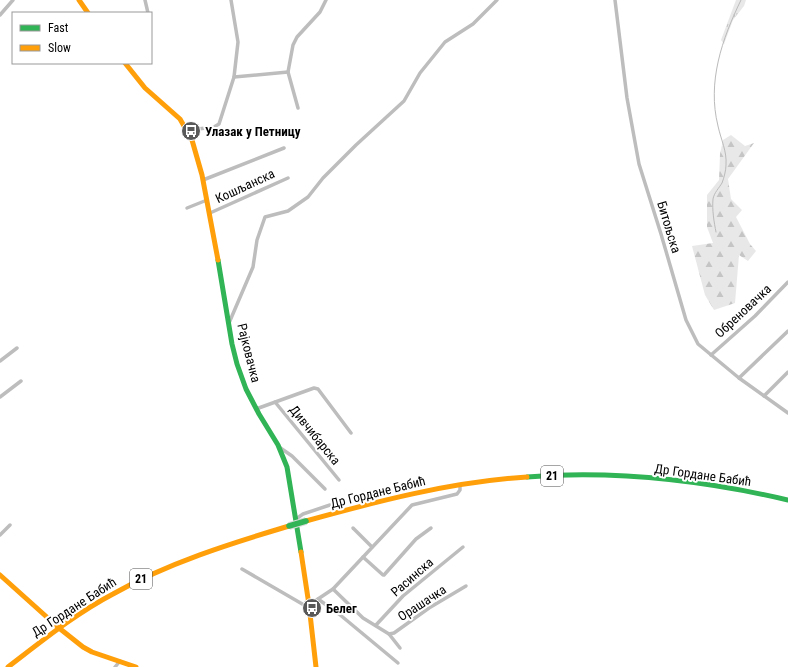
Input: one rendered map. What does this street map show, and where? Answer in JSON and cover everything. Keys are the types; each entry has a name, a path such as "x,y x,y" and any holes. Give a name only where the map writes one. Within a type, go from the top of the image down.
{"main road":[{"path":"79,0 87,12"},
{"name":"Рајковачка","path":"125,64 145,88 180,119 190,136 203,180 210,213 237,364 244,386 279,447 287,467 309,605 316,667"},
{"name":"Др Гордане Бабић","path":"8,667 59,628 107,597 161,570 200,554 289,526 390,498 460,485 513,478 610,476 667,479 708,484 788,500"},
{"path":"0,575 59,628 83,647 92,652 136,667"}],"street":[{"path":"0,15 14,0"},
{"path":"145,0 148,12"},
{"path":"190,136 198,128 214,127 219,124 234,77 238,42 231,0"},
{"path":"298,108 288,72 293,45 297,37 320,12 326,0"},
{"path":"229,323 253,267 257,240 265,216 288,211 308,197 323,178 356,145 404,101 420,73 445,42 474,24 497,0"},
{"name":"Битољска","path":"615,0 627,98 639,164 686,320 698,344 739,378 788,413"},
{"path":"234,77 288,72"},
{"path":"203,180 284,148"},
{"name":"Кошљанска","path":"210,213 288,178"},
{"path":"187,208 207,200"},
{"name":"Обреновачка","path":"711,355 755,316 788,282"},
{"path":"739,378 788,331"},
{"path":"0,361 17,348"},
{"path":"764,396 788,372"},
{"path":"0,397 21,381"},
{"path":"256,409 314,388 318,389 351,433"},
{"name":"Дивчибарска","path":"275,402 339,480"},
{"path":"279,447 292,456 325,489"},
{"path":"242,569 304,605 309,605 333,589 412,505 457,494 460,490 460,485"},
{"path":"296,519 304,514 330,505"},
{"path":"0,535 10,525"},
{"path":"353,528 372,547"},
{"path":"363,558 382,576 416,539 431,528"},
{"name":"Расинска","path":"376,625 403,596 463,547"},
{"name":"Орашачка","path":"389,634 394,633 429,608 466,586"},
{"path":"333,589 367,621 389,634 400,648"},
{"path":"318,599 342,616 398,663"},
{"path":"115,667 120,661"}],"green space":[{"path":"736,0 746,0 744,6 733,20 724,44 721,40"},
{"path":"731,135 745,146 754,143 728,179 731,199 742,210 736,217 750,244 756,251 748,261 739,255 735,303 714,310 705,295 692,246 713,243 707,227 707,195 719,180 720,154 723,140"}],"waterway":[{"path":"716,232 713,199 723,181 726,169 726,160 715,110 715,77 722,45 741,0"}],"traffic: fast":[{"path":"218,260 232,344 237,364 246,389 278,445 287,467 301,552"},
{"path":"527,477 593,475 658,478 723,487 788,500"},
{"path":"289,526 306,521"}],"traffic: slow":[{"path":"79,0 87,12"},
{"path":"126,64 145,88 180,119 192,140 202,175 218,260"},
{"path":"306,521 415,493 471,483 527,477"},
{"path":"8,667 72,619 134,583 199,555 289,526"},
{"path":"301,552 316,667"},
{"path":"0,575 59,628 83,647 92,652 136,667"}],"place":[{"name":"Улазак у Петницу","path":"191,131"},
{"name":"Белег","path":"312,608"}]}
